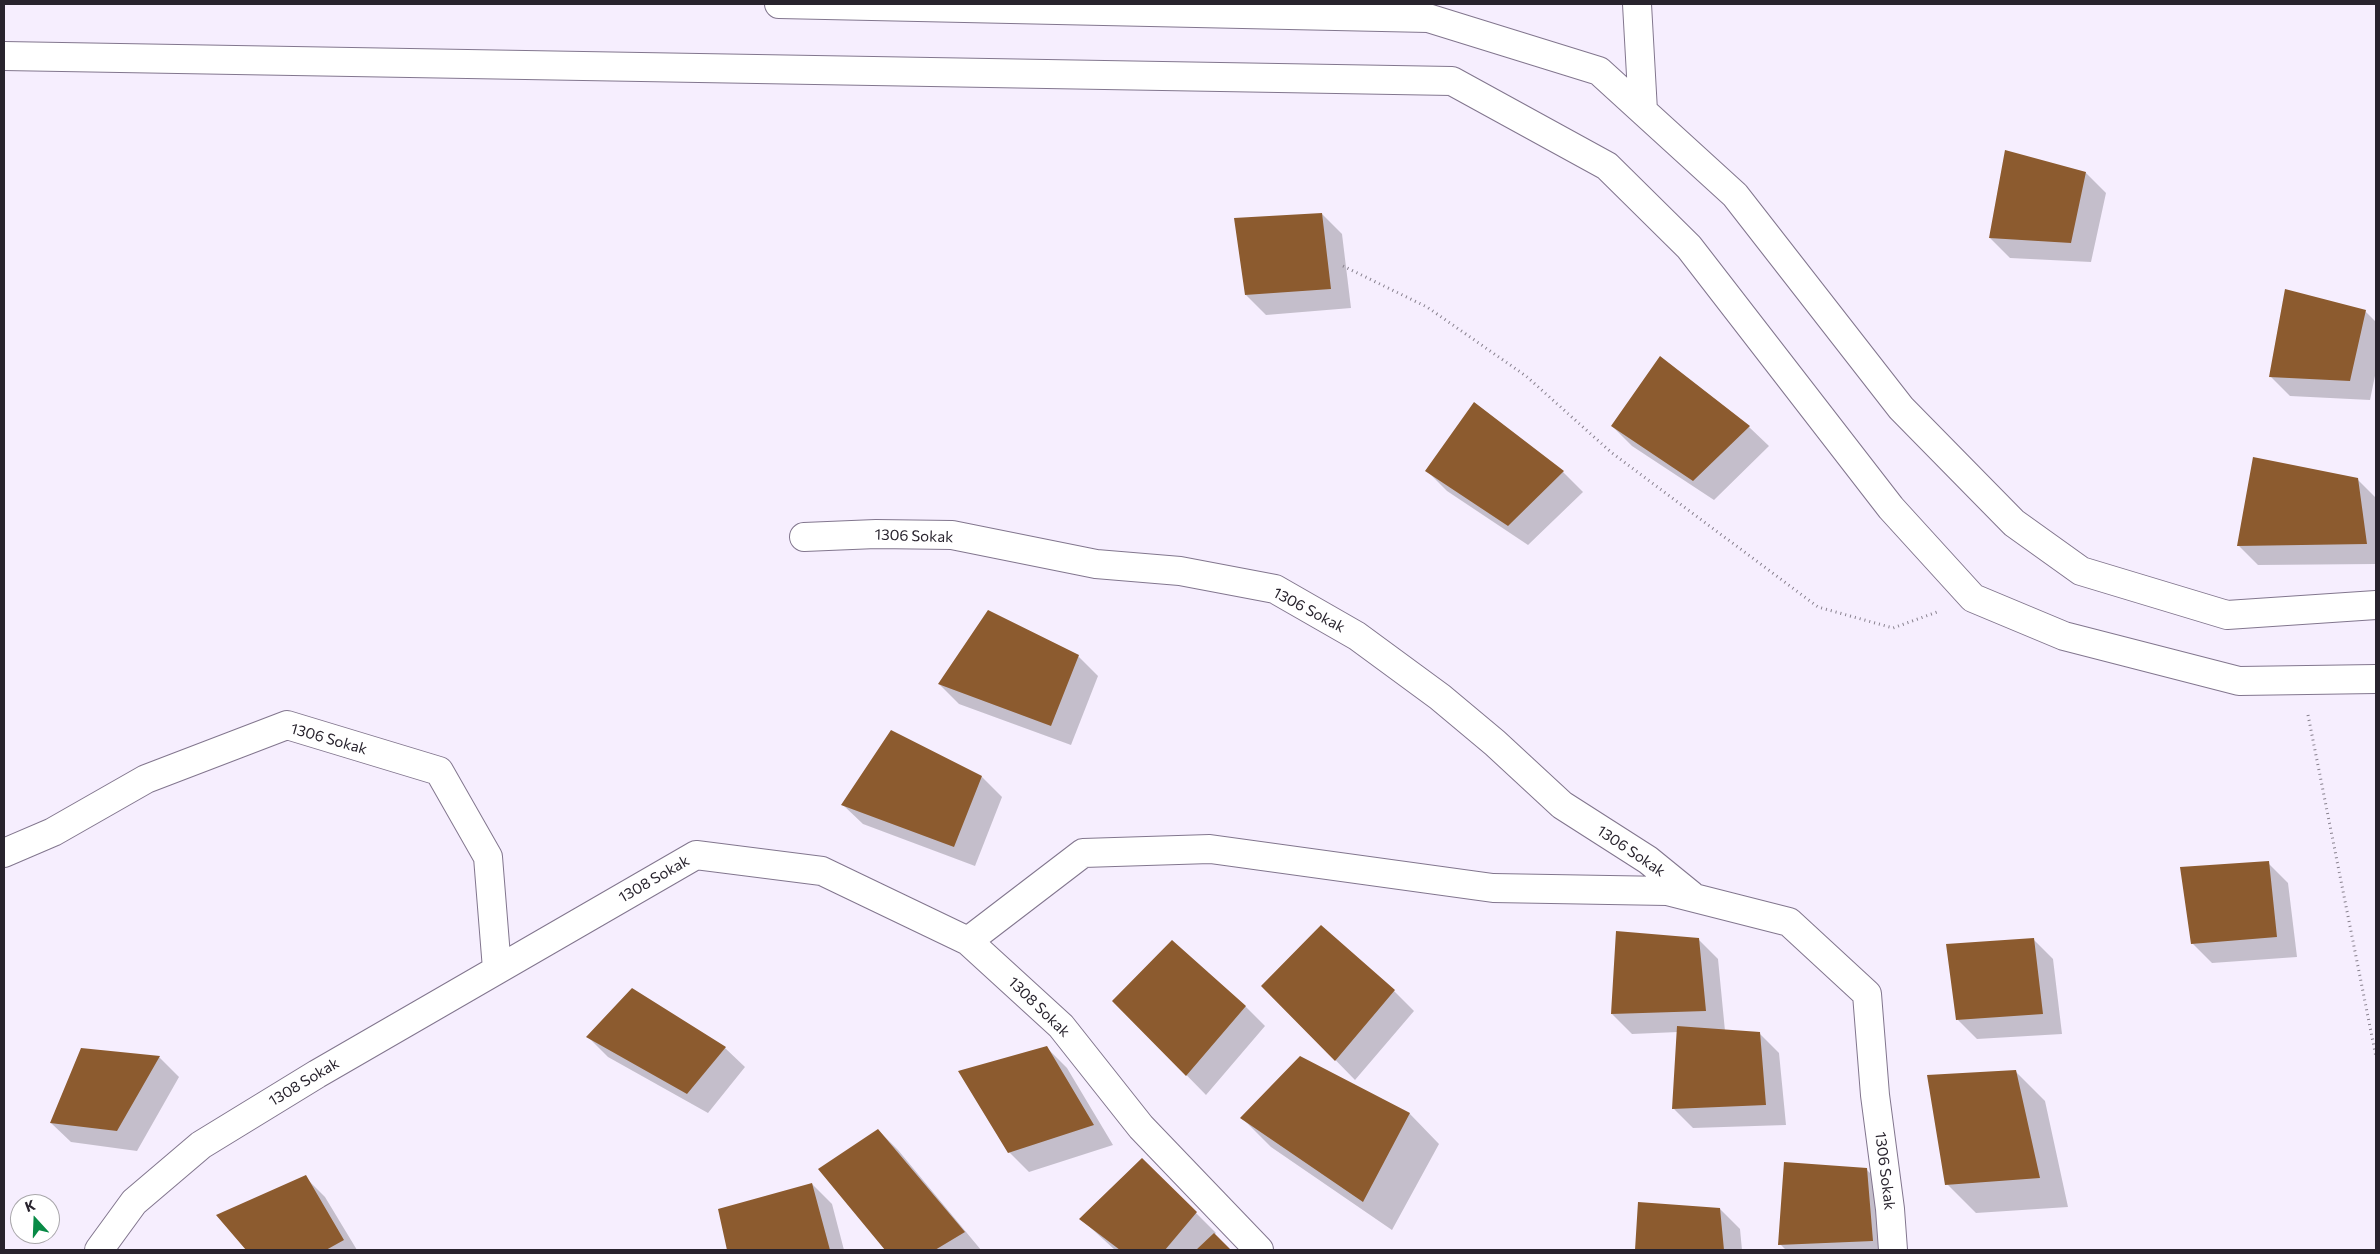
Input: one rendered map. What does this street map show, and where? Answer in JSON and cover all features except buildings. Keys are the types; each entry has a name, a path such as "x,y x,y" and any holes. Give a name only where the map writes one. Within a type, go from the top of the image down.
{"street":[{"path":"779,4 1428,18 1599,71 1735,195 1901,408 2014,522 2081,571 2227,615 2376,605"},
{"path":"1637,4 1643,111"},
{"path":"4,56 1452,81 1607,166 1682,240 1890,508 1973,598 2064,636 2239,681 2376,679"},
{"name":"1306 Sokak","path":"804,537 876,534 952,536 1096,564 1180,571 1275,589 1357,636 1440,698 1488,737 1562,806 1648,860 1696,899"},
{"name":"1306 Sokak","path":"4,853 53,832 146,779 287,725 439,771 488,857 497,969"},
{"name":"1306 Sokak","path":"968,940 1083,853 1210,850 1493,888 1667,891 1789,922 1867,994 1875,1095 1890,1209 1893,1250"},
{"name":"1308 Sokak","path":"99,1250 134,1202 201,1145 317,1074 696,855 822,871 968,940 1061,1026 1141,1127 1259,1250"}],"path":[{"path":"1342,266 1427,307 1526,376 1612,453 1724,539 1818,607 1894,628 1973,598"},
{"path":"2300,680 2376,1057"}]}
